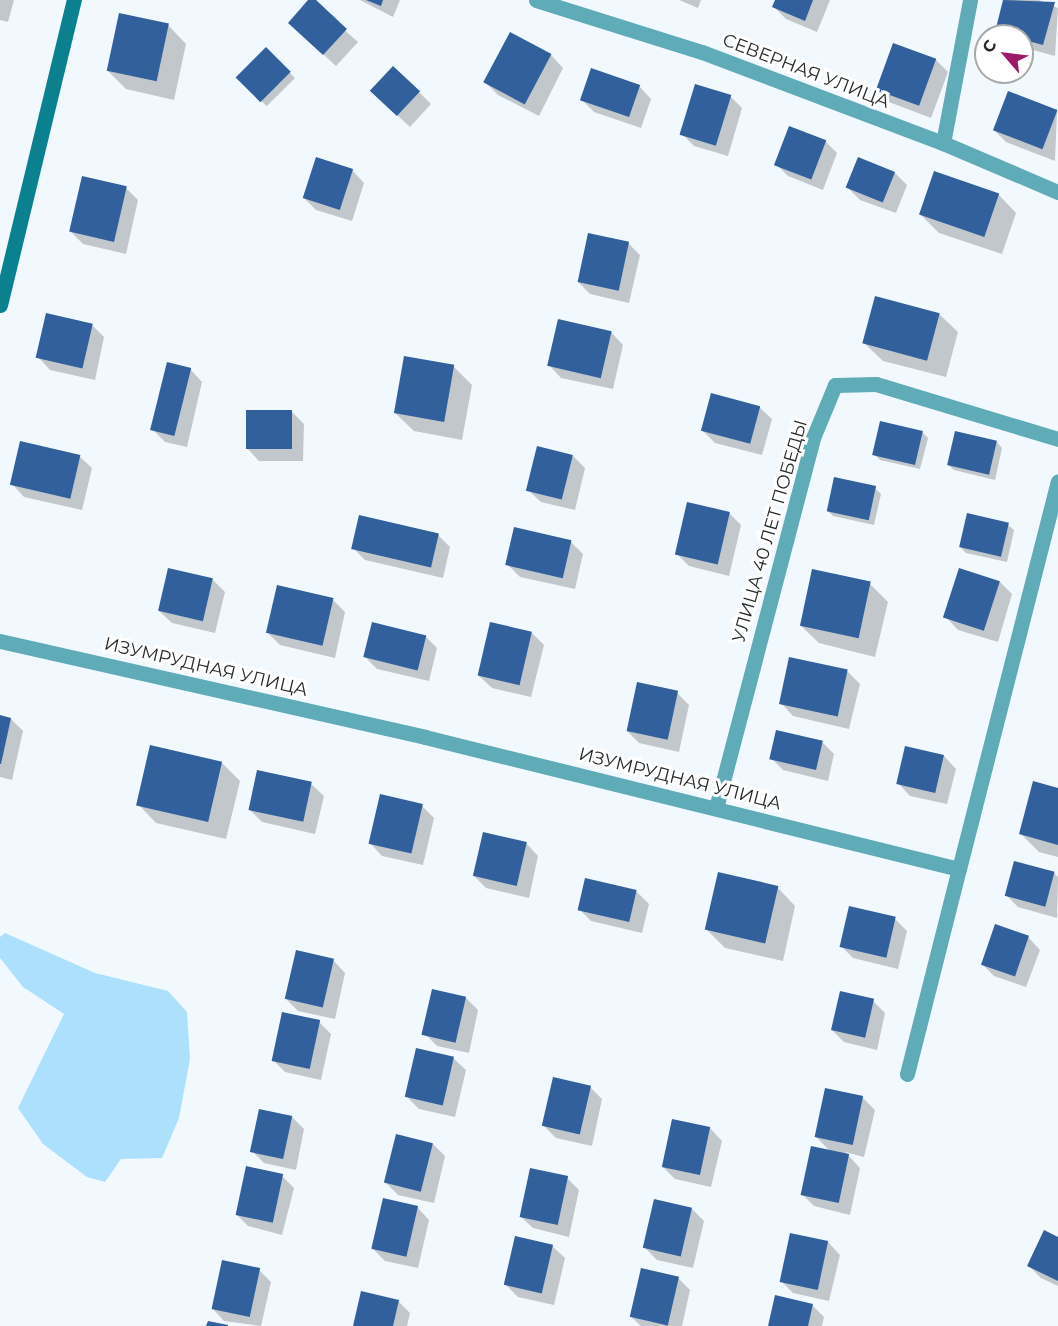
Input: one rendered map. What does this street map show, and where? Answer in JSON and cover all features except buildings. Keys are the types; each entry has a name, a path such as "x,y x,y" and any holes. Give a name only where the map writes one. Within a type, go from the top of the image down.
{"street":[{"path":"0,305 74,0"},
{"name":"СЕВЕРНАЯ УЛИЦА","path":"536,0 702,52 944,143 1058,192"},
{"path":"944,143 970,0"},
{"name":"УЛИЦА 40 ЛЕТ ПОБЕДЫ","path":"716,808 813,438 835,385 876,384 1058,439"},
{"path":"907,1074 1058,481"},
{"name":"ИЗУМРУДНАЯ УЛИЦА","path":"0,641 425,737 959,868"}],"shaded area":[{"path":"5,933 95,973 168,991 187,1012 190,1059 179,1118 162,1158 121,1159 105,1182 87,1177 43,1144 18,1108 64,1014 23,987 0,958 0,937"}]}
